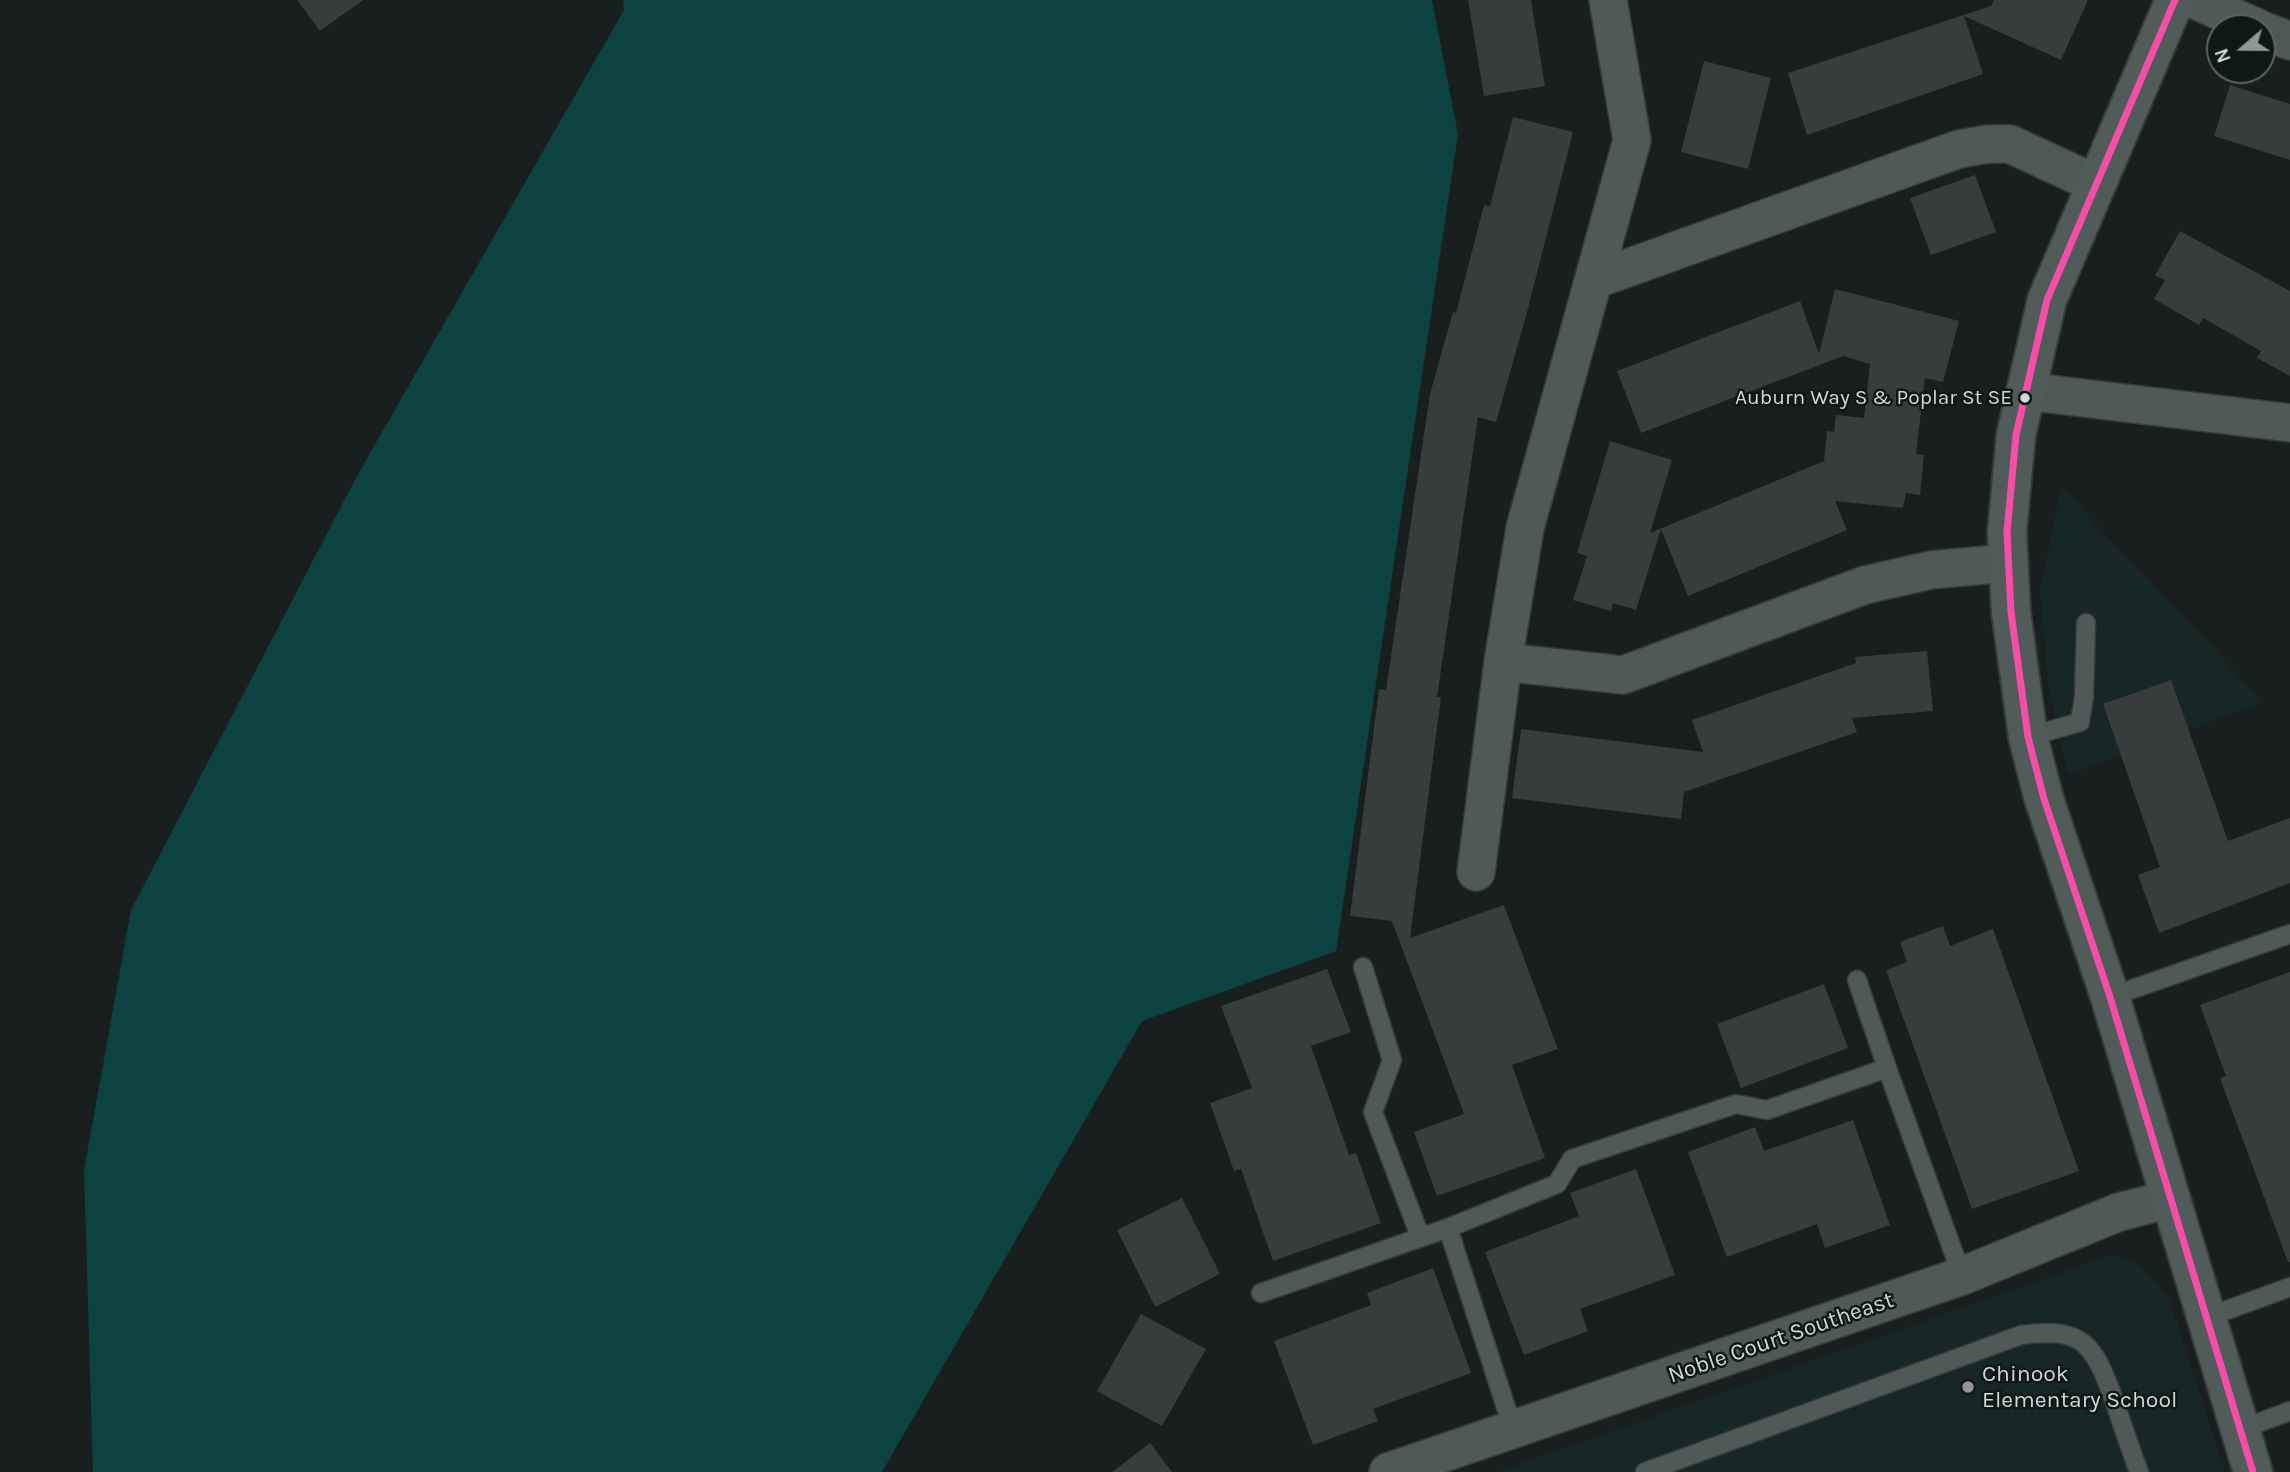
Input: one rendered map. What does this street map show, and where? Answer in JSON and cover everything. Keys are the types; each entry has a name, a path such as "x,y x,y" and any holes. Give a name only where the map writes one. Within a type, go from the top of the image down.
{"main road":[{"path":"2175,0 2047,300 2025,391 2015,449 2007,532 2008,563 2011,612 2028,737 2044,799 2110,998 2253,1472"}],"street":[{"path":"1476,872 1503,662 1525,528 1632,140 1608,0"},
{"path":"2195,0 2226,14"},
{"path":"1594,280 1959,149 1988,144 2010,144 2096,184"},
{"path":"2025,391 2290,423"},
{"path":"1503,662 1623,675 1865,585 1931,570 2008,563"},
{"name":"Noble Court Southeast","path":"1388,1472 1962,1276 2119,1212 2171,1199"}],"lane":[{"path":"2028,737 2080,722 2084,697 2086,623"},
{"path":"2110,998 2290,933"},
{"path":"1363,967 1392,1060 1373,1112 1420,1236"},
{"path":"1857,980 1962,1276"},
{"path":"1261,1293 1448,1228 1557,1184 1572,1159 1736,1104 1767,1110 1887,1068"},
{"path":"1448,1228 1513,1429"},
{"path":"2208,1317 2290,1287"},
{"path":"1645,1472 2021,1335 2050,1331 2076,1338 2090,1348 2101,1365 2139,1472"},
{"path":"2242,1429 2290,1411"}],"shaded area":[{"path":"623,0 1432,0 1458,134 1336,951 1142,1021 882,1472 93,1472 84,1170 131,910 358,474 624,10"},
{"path":"2061,487 2264,702 2068,775 2049,689 2040,591"},
{"name":"Chinook Elementary School","path":"2112,1255 2133,1261 2153,1278 2170,1301 2225,1472 1496,1472"}],"building":[{"path":"297,0 363,0 320,31"},
{"path":"1468,0 1531,0 1545,86 1484,96"},
{"path":"1994,0 2088,0 2061,60 1964,16 1983,74 1807,135 1788,73 1991,6"},
{"path":"1704,61 1771,78 1748,169 1681,152"},
{"path":"2230,85 2290,104 2290,160 2214,136"},
{"path":"1513,117 1573,132 1496,422 1478,417 1437,697 1441,697 1410,938 1504,905 1558,1049 1512,1065 1545,1158 1437,1196 1414,1132 1464,1114 1392,921 1350,916 1379,689 1386,690 1430,394 1453,312 1456,313 1484,205 1490,206"},
{"path":"1975,175 1996,232 1931,255 1910,198"},
{"path":"2180,231 2290,291 2290,376 2257,358 2261,351 2203,318 2199,325 2154,299 2165,280 2155,275"},
{"path":"1835,289 1959,321 1943,382 1925,378 1916,454 1924,455 1920,495 1906,493 1903,508 1835,501 1847,530 1688,596 1661,529 1636,610 1613,603 1611,611 1573,600 1587,556 1577,553 1610,441 1672,460 1650,533 1824,461 1827,431 1834,432 1836,415 1864,418 1870,364 1843,356 1641,433 1617,371 1800,301 1819,354"},
{"path":"1927,651 1933,711 1852,718 1857,732 1684,792 1681,819 1512,798 1521,729 1703,752 1692,720 1856,663 1855,657"},
{"path":"2171,680 2228,841 2290,818 2290,883 2159,933 2138,875 2160,867 2103,704"},
{"path":"1943,926 1950,946 1993,929 2079,1171 1972,1209 1886,970 1907,962 1900,942"},
{"path":"1327,969 1351,1032 1311,1046 1349,1155 1356,1153 1381,1223 1273,1261 1241,1169 1234,1171 1210,1103 1252,1088 1221,1006"},
{"path":"2290,972 2288,1262 2220,1078 2226,1076 2200,1005"},
{"path":"1824,984 1848,1048 1741,1088 1717,1024"},
{"path":"1853,1120 1890,1225 1825,1248 1817,1224 1727,1257 1688,1152 1755,1127 1764,1151"},
{"path":"1636,1169 1675,1275 1580,1309 1588,1331 1524,1355 1485,1252 1579,1216 1570,1193"},
{"path":"1182,1198 1220,1274 1155,1307 1117,1230"},
{"path":"1433,1268 1471,1373 1373,1409 1378,1421 1313,1445 1274,1341 1371,1305 1367,1293"},
{"path":"1141,1314 1206,1349 1162,1426 1097,1391"},
{"path":"1150,1443 1172,1472 1112,1472"}],"transit line":[{"path":"2175,0 2047,300 2016,435 2007,532 2011,612 2028,737 2044,799 2110,997 2253,1472"}],"place":[{"name":"Auburn Way S & Poplar St SE","path":"2025,398"},
{"name":"Chinook Elementary School","path":"1968,1387"}]}
